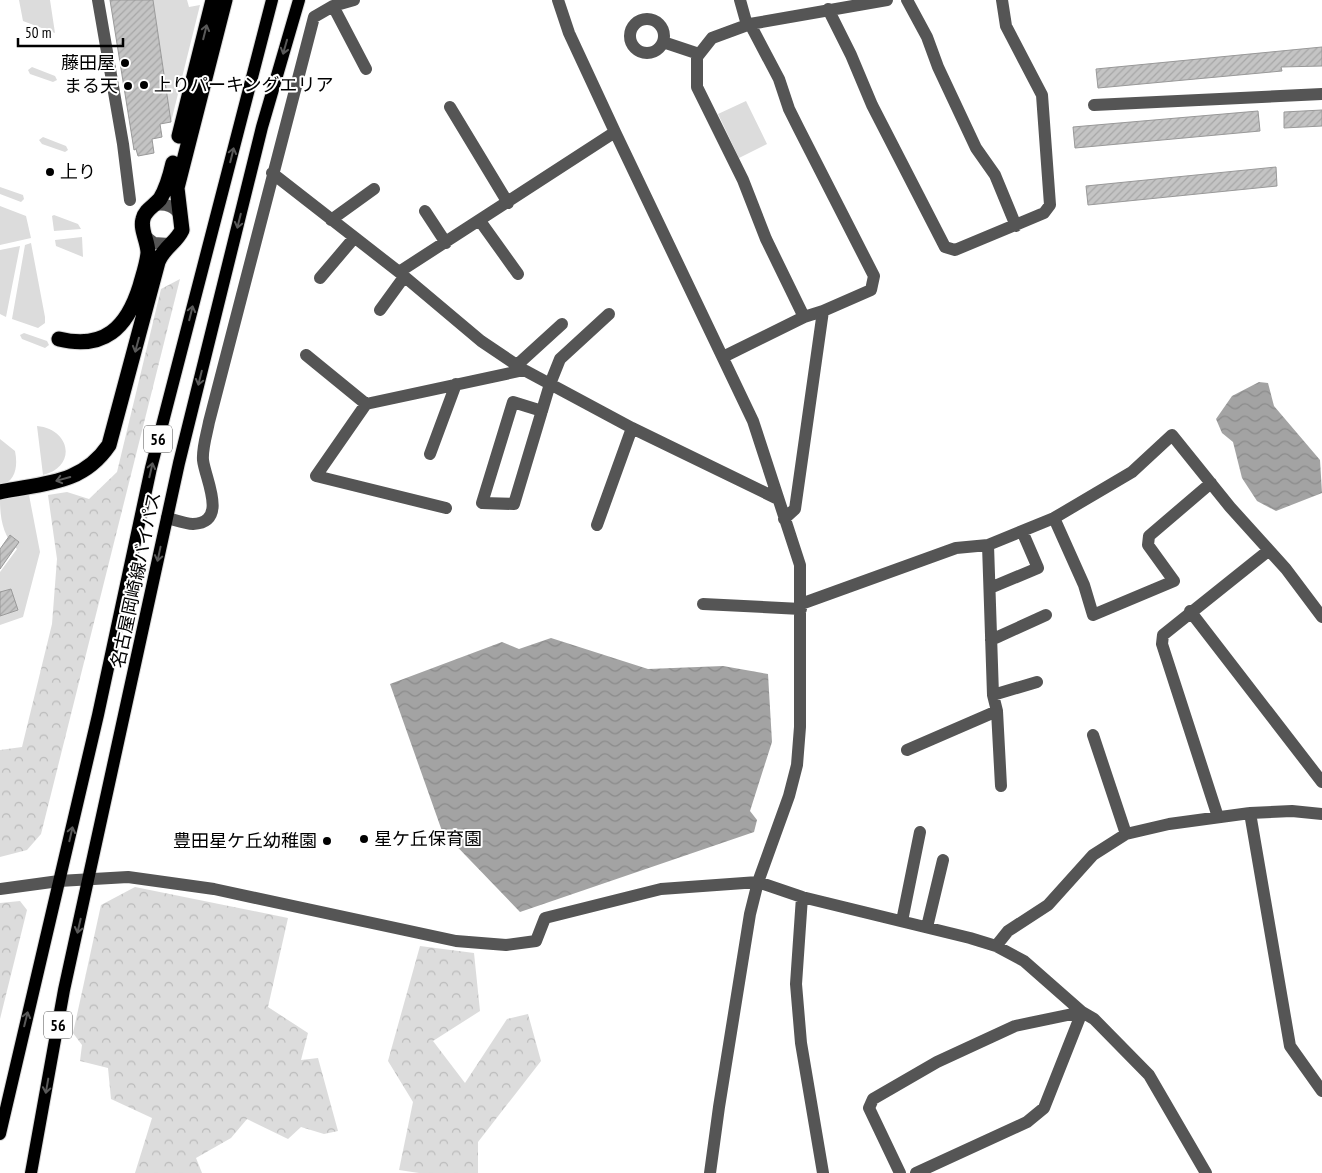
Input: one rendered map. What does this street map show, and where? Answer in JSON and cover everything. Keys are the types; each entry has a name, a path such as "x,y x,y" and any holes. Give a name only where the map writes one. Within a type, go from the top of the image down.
{"highway":[{"path":"59,339 83,343 92,342 104,337 122,324 135,303 148,252 143,219 165,190 168,181 213,0"},
{"path":"0,492 73,477 89,468 102,455 114,433 158,262 169,244 179,236 182,230 182,217 177,188 225,0"}],"main road":[{"name":"名古屋岡崎線バイパス","path":"0,1134 98,716 151,468 272,0"},
{"name":"名古屋岡崎線バイパス","path":"30,1173 64,990 90,879 166,518 262,128 299,0"}],"street":[{"path":"98,0 130,200"},
{"path":"166,518 192,524 204,521 211,513 214,504 203,459 209,422 272,173 314,17 333,6 354,0"},
{"path":"558,0 569,33 753,421 800,565 800,727 797,765 789,796 758,882 740,971 710,1173"},
{"path":"722,357 804,317 823,311 871,290 874,276 789,109 779,79 749,24 740,0"},
{"path":"804,317 766,239 743,180 697,87 695,71 699,54 712,38 749,24 824,6 863,5 887,0"},
{"path":"907,0 927,37 938,67 976,148 994,175 1016,226"},
{"path":"824,6 852,55 872,105 945,247 955,250 1044,213 1050,205 1042,95 1006,26 1002,0"},
{"path":"333,6 366,69"},
{"path":"663,42 699,54"},
{"path":"1094,105 1322,94"},
{"path":"450,107 508,203"},
{"path":"380,310 402,274 615,132"},
{"path":"272,173 330,220 402,274 481,341 521,367 632,428 778,500"},
{"path":"330,220 374,189"},
{"path":"154,206 167,204 173,207 182,217"},
{"path":"425,212 446,243"},
{"path":"480,221 518,274"},
{"path":"145,236 154,243 169,244"},
{"path":"320,278 354,238"},
{"path":"784,518 795,508 823,311"},
{"path":"542,411 513,402 482,502 514,504 542,411 544,402 560,359 609,314"},
{"path":"446,508 316,476 366,404 521,367 562,324"},
{"path":"306,355 366,404"},
{"path":"430,454 456,384"},
{"path":"597,525 632,428"},
{"path":"704,604 801,607 956,548 988,545 1054,518 1132,472 1172,435 1268,551 1286,569 1322,617"},
{"path":"1054,518 1084,585 1093,615 1174,582 1148,546 1149,536 1211,483"},
{"path":"990,588 1038,568 1022,531"},
{"path":"988,545 993,695 996,711 1001,786"},
{"path":"1218,817 1162,644 1162,635 1268,551"},
{"path":"1190,611 1322,782"},
{"path":"991,640 1046,615"},
{"path":"993,695 1037,682"},
{"path":"907,750 996,711"},
{"path":"1093,735 1126,834"},
{"path":"996,946 1008,931 1048,905 1093,855 1126,834 1250,813 1292,811 1322,814"},
{"path":"1250,813 1290,1046 1322,1091"},
{"path":"902,921 920,832"},
{"path":"927,927 942,860"},
{"path":"0,889 90,879 128,877 214,890 456,941 506,945 536,942 545,918 643,893 685,885 758,882 802,897 927,927 996,946 1024,961 1082,1012 1094,1019 1149,1076 1206,1173"},
{"path":"802,897 796,984 800,1043 823,1173"},
{"path":"900,1173 869,1108 873,1099 937,1062 1015,1026 1082,1012"},
{"path":"916,1173 1027,1122 1044,1108 1082,1012"}],"green space":[{"path":"19,0 50,0 55,33 23,21"},
{"path":"153,0 187,0 189,7 200,5 171,122"},
{"path":"32,67 55,76 57,80 53,82 30,74 28,70"},
{"path":"746,101 767,144 739,158 718,114"},
{"path":"43,137 66,146 68,150 65,152 42,144 39,140"},
{"path":"0,187 23,195 24,199 21,202 0,194"},
{"path":"0,206 26,216 31,238 0,245"},
{"path":"54,215 78,224 81,229 54,231 52,216"},
{"path":"82,237 83,257 56,246 55,240"},
{"path":"31,243 45,317 45,323 38,328 12,319 25,245"},
{"path":"20,246 6,317 0,314 0,250"},
{"path":"180,279 41,834 27,850 0,857 0,750 22,747 52,624 57,559 48,495 67,492 89,499 117,472 161,289"},
{"path":"24,333 47,341 49,345 45,348 22,339 20,335"},
{"path":"37,426 57,434 63,441 65,449 65,457 61,464 54,471 43,475"},
{"path":"0,439 15,451 16,467 10,481 0,486"},
{"path":"29,495 40,552 23,617 0,625 0,572 17,549 5,533 0,500"},
{"path":"135,887 288,918 268,1007 308,1033 301,1060 318,1058 338,1131 324,1134 301,1127 288,1139 247,1119 231,1138 196,1158 202,1173 135,1173 152,1118 111,1099 108,1068 80,1061 82,1045 73,1033 101,905"},
{"path":"20,901 27,910 0,1019 0,903"},
{"path":"420,946 474,953 480,1011 433,1041 465,1083 507,1019 528,1014 541,1061 478,1142 478,1173 419,1173 399,1170 413,1102 388,1061"}],"water":[{"path":"1259,382 1268,383 1274,406 1320,460 1322,493 1276,511 1257,501 1242,478 1233,442 1222,433 1216,419 1232,396"},
{"path":"551,638 648,669 723,666 768,674 772,742 750,811 757,820 754,832 520,912 442,831 390,684 502,642 519,649"}],"building":[{"name":"上りパーキングエリア","path":"110,0 153,0 171,122 160,124 162,137 152,139 154,153 138,156 136,149 134,150"},
{"path":"1322,47 1322,66 1281,67 1282,71 1098,88 1096,69"},
{"path":"1322,110 1322,126 1284,128 1284,112"},
{"path":"1258,111 1260,131 1075,148 1073,127"},
{"path":"1276,167 1277,186 1088,205 1086,186"},
{"path":"10,535 19,542 0,569 0,549"},
{"path":"11,589 18,610 0,616 0,592"}],"place":[{"name":"藤田屋","path":"125,63"},
{"name":"上りパーキングエリア","path":"144,85"},
{"name":"まる天","path":"128,86"},
{"name":"上り","path":"50,172"},
{"name":"星ケ丘保育園","path":"364,839"},
{"name":"豊田星ケ丘幼稚園","path":"327,841"}]}
